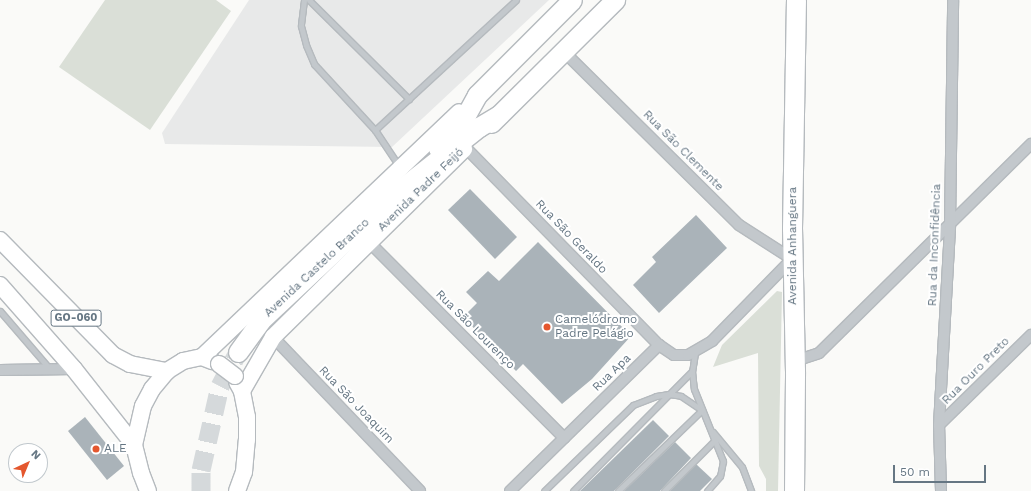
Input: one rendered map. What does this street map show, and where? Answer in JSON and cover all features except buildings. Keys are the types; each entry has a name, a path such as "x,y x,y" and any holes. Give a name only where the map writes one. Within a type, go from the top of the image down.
{"highway":[{"path":"477,95 572,0"},
{"name":"Avenida Padre Feijó","path":"465,147 615,0"},
{"name":"Avenida Anhanguera","path":"794,491 795,361 792,259 796,0"},
{"name":"Avenida Castelo Branco","path":"238,352 261,320 402,188 454,131 477,95"},
{"name":"Avenida Castelo Branco","path":"402,188 479,127 499,115"}],"main road":[{"path":"134,445 143,406 152,390 167,371 183,361 202,357 477,95"},
{"name":"Avenida Padre Feijó","path":"242,391 273,337 368,241 465,147"},
{"name":"GO-060","path":"0,240 113,355 130,364 167,371"},
{"name":"GO-060","path":"0,285 74,369 134,445 140,473 148,491"},
{"path":"202,357 219,364 235,376 242,391 247,417 246,456 244,472 237,491"}],"street":[{"name":"Rua da Inconfidência","path":"941,491 939,426 950,226 953,0"},
{"name":"Rua São Clemente","path":"563,51 739,224 792,259"},
{"path":"795,361 818,353 950,226 1031,144"},
{"name":"Rua São Geraldo","path":"465,147 659,345"},
{"name":"Rua São Lourenço","path":"368,241 564,438"},
{"path":"659,345 674,355 695,353 712,341 792,259"},
{"name":"Rua Ouro Preto","path":"939,426 1031,335"},
{"name":"Rua São Joaquim","path":"273,337 420,491"},
{"name":"Rua Apa","path":"510,491 659,345"},
{"path":"0,370 74,369"}],"lane":[{"path":"304,0 301,26 306,45 314,64 375,130 400,168"},
{"path":"309,0 409,99"},
{"path":"375,130 513,1"},
{"path":"0,311 50,369"},
{"path":"695,353 692,371 694,389 723,468 720,476 707,491"},
{"path":"573,491 692,371"},
{"path":"544,491 626,410 656,396 669,394 681,396 702,410"},
{"path":"618,491 702,410"},
{"path":"709,427 742,467 751,491"},
{"path":"664,491 714,441"}],"shaded area":[{"path":"105,0 216,0 231,11 150,130 59,67"},
{"path":"249,0 549,0 392,147 165,144 162,133"},
{"path":"777,291 782,292 778,491 766,491 766,479 759,466 758,353 713,367 722,345"}],"tunnel":[{"path":"201,491 201,470 220,386 238,352"}],"place":[{"name":"Camelódromo Padre Pelágio","path":"547,327"},
{"name":"ALE","path":"96,449"}]}
